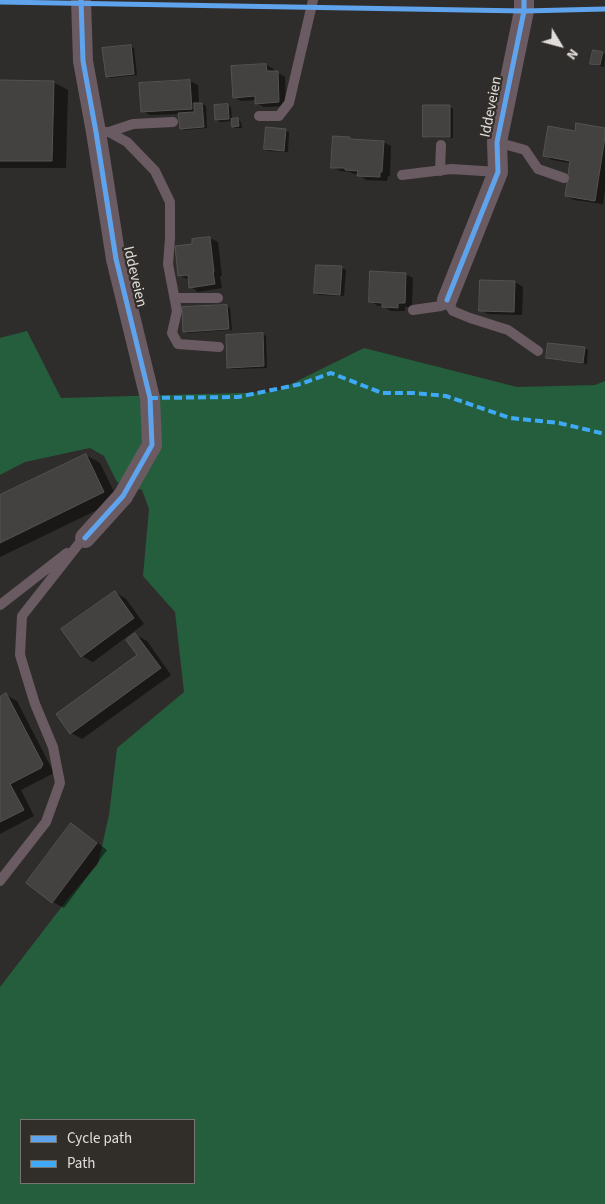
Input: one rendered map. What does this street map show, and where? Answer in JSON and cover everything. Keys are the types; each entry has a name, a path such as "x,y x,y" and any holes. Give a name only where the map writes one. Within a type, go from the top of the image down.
{"street":[{"name":"Iddeveien","path":"80,0 83,61 103,132 116,259 150,398 152,445 123,496 83,540"},
{"name":"Iddeveien","path":"447,300 498,172 496,142 524,11 524,0"}],"lane":[{"path":"259,116 279,116 289,103 313,0"},
{"path":"103,132 133,124 173,122"},
{"path":"103,132 127,142 155,171 170,202 168,264 177,311 172,333 178,344 219,347"},
{"path":"496,142 525,150 538,169 564,178"},
{"path":"440,171 441,145"},
{"path":"402,175 451,170 498,172"},
{"path":"175,298 218,298"},
{"path":"413,310 441,306 447,300 453,311 508,330 538,352"},
{"path":"0,605 83,540"},
{"path":"0,880 46,822 60,783 53,747 35,704 20,655 22,616 83,540"}],"green space":[{"path":"27,331 61,398 275,392 364,348 517,387 595,385 605,381 605,1204 0,1204 0,987 70,896 98,864 109,815 117,748 184,692 175,612 143,576 149,509 142,490 117,482 104,456 90,448 25,462 0,475 0,338"}],"building":[{"path":"131,45 134,74 106,77 102,48"},
{"path":"593,50 603,52 600,65 590,64"},
{"path":"266,64 267,71 278,71 279,102 255,104 255,96 233,98 231,66"},
{"path":"0,80 54,81 52,161 0,161"},
{"path":"190,80 192,109 141,112 139,83"},
{"path":"194,103 202,103 204,127 180,129 178,113 194,112"},
{"path":"228,104 229,119 215,120 214,105"},
{"path":"423,105 450,105 450,137 423,137"},
{"path":"238,118 239,126 232,127 231,119"},
{"path":"576,123 605,128 595,201 565,196 570,161 543,156 548,126 575,131"},
{"path":"266,127 286,129 284,151 264,149"},
{"path":"333,136 384,141 380,177 357,176 358,171 345,170 345,168 331,168"},
{"path":"210,237 215,284 189,288 188,275 178,276 175,246 192,244 192,239"},
{"path":"316,265 342,266 340,295 314,293"},
{"path":"370,271 406,273 405,303 398,303 398,308 382,307 382,303 369,302"},
{"path":"480,280 515,281 514,312 479,311"},
{"path":"227,305 229,329 183,332 182,307"},
{"path":"263,333 264,366 227,368 226,335"},
{"path":"548,343 585,347 583,363 546,358"},
{"path":"86,454 104,492 0,543 0,495"},
{"path":"115,591 134,618 81,657 61,629"},
{"path":"135,633 161,668 70,734 56,714 137,655 126,640"},
{"path":"6,693 43,764 41,768 10,784 24,810 0,822 0,697"},
{"path":"71,823 97,843 52,903 26,883"}],"marked path":[{"path":"150,398 238,397 301,384 331,373 382,393 446,396 510,418 559,423 605,434"}],"cycle path":[{"path":"81,0 83,61 116,259 150,398 152,445 123,496 85,538"},
{"path":"447,300 498,172 497,142 524,11 524,0"},
{"path":"0,2 524,11 605,9"}]}
